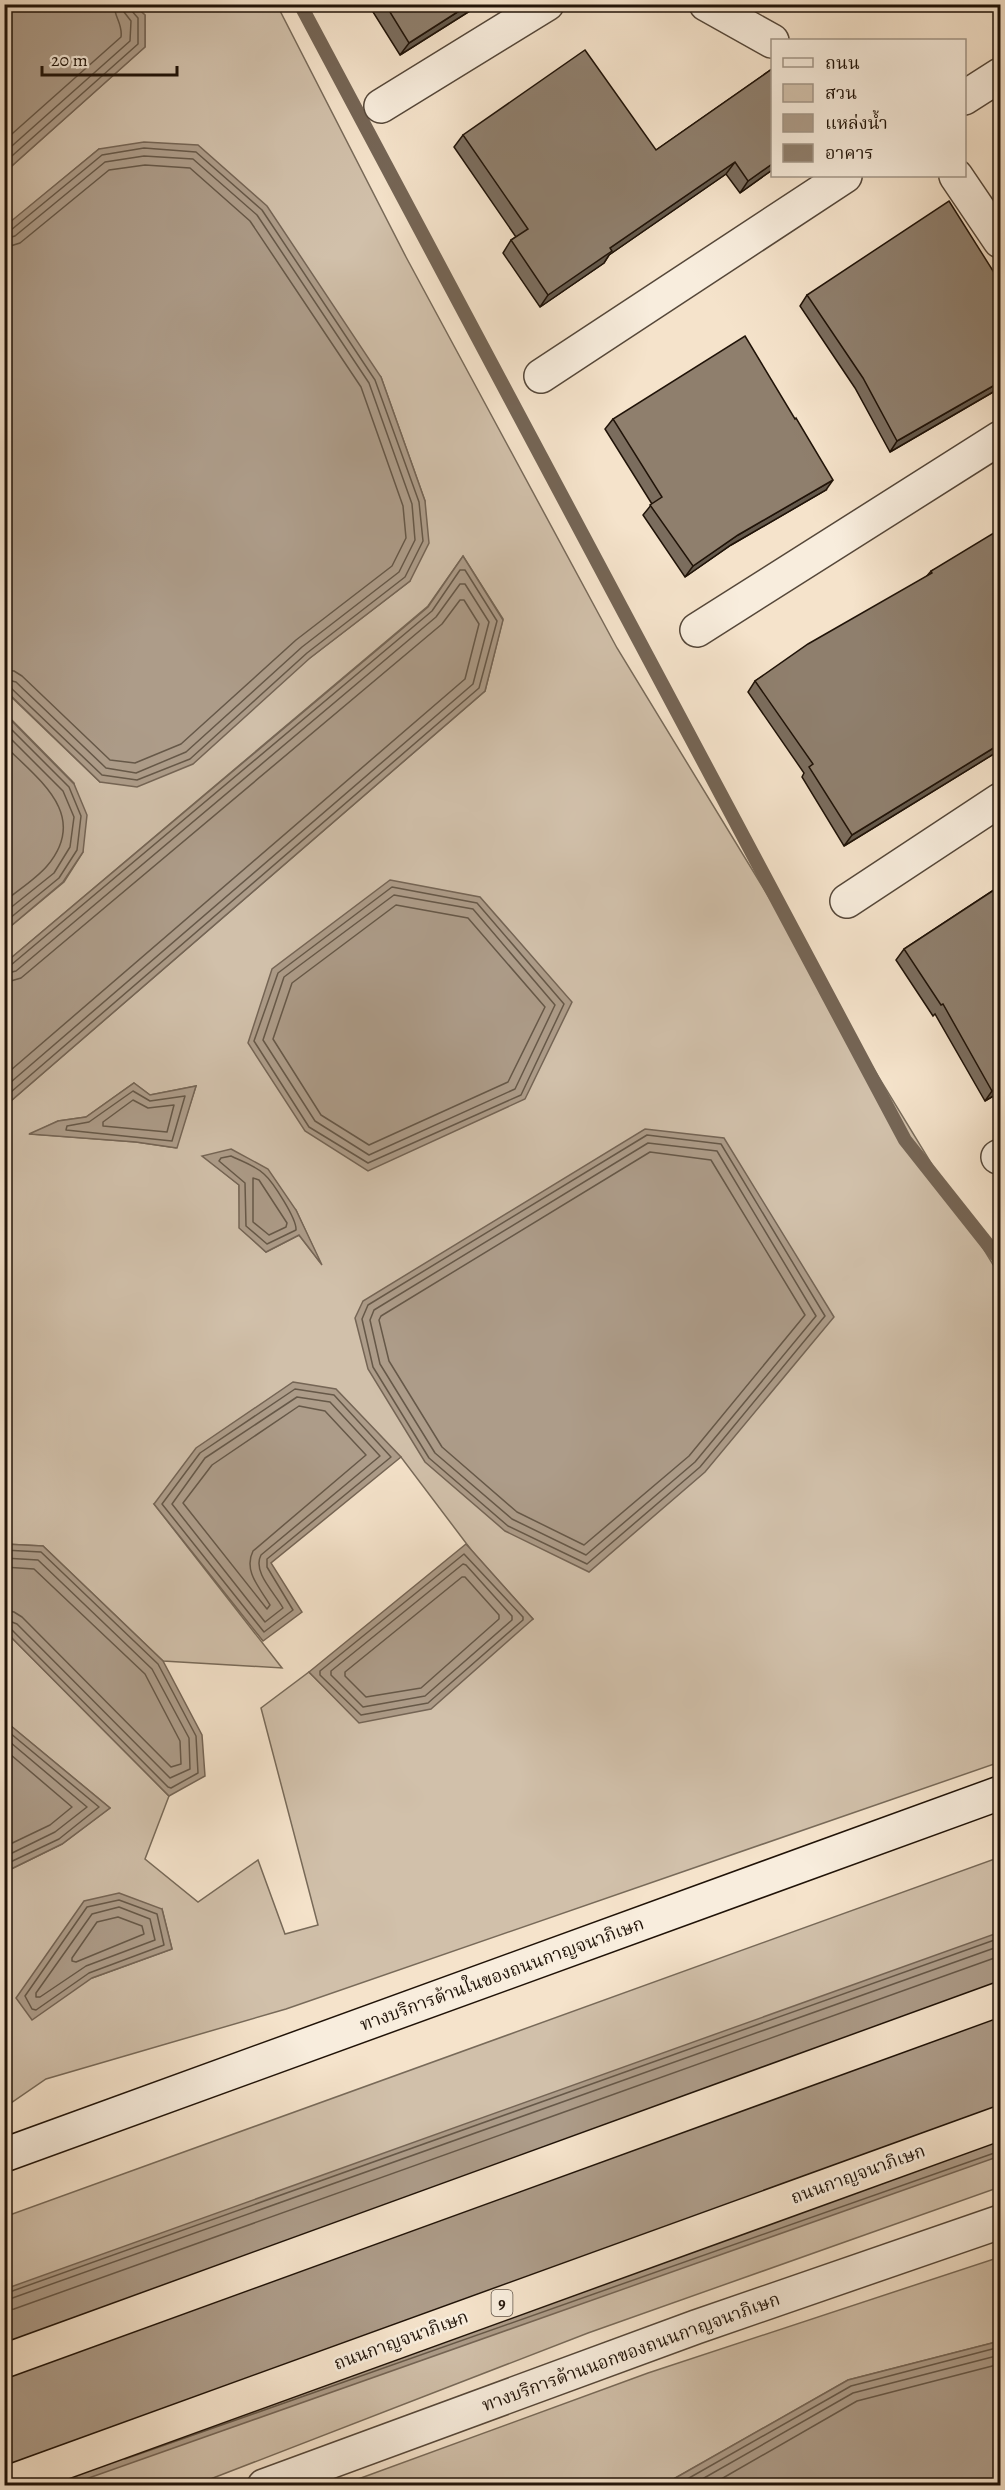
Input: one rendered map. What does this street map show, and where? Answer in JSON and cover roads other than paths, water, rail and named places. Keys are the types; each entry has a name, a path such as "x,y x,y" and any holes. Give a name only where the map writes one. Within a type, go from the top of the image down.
{"highway":[{"path":"4,2361 1000,2000"},
{"name":"ถนนกาญจนาภิเษก","path":"4,2484 1000,2123"}],"street":[{"path":"381,106 547,4"},
{"path":"706,4 771,40"},
{"path":"966,97 1000,75"},
{"path":"541,375 843,177"},
{"path":"957,177 1000,242"},
{"path":"697,630 1000,438"},
{"path":"847,902 1000,800"},
{"name":"ทางบริการด้านในของถนนกาญจนาภิเษก","path":"4,2155 1000,1793"},
{"name":"ทางบริการด้านนอกของถนนกาญจนาภิเษก","path":"264,2486 696,2327 1000,2222"}],"water":[{"path":"5,4 134,5 145,15 145,47 5,172"},
{"path":"144,142 198,145 267,206 381,377 425,501 429,543 410,581 310,658 193,764 137,787 100,782 5,690 4,227 99,149"},
{"path":"463,556 503,620 485,691 5,1106 5,963 428,607"},
{"path":"4,713 74,784 87,815 83,852 63,882 5,931"},
{"path":"390,880 480,897 572,1002 525,1099 368,1171 305,1131 248,1043 272,969"},
{"path":"134,1083 150,1095 196,1086 177,1148 136,1142 29,1134 58,1121 86,1117"},
{"path":"645,1129 724,1138 834,1317 705,1472 589,1572 505,1531 425,1462 368,1369 355,1318 363,1301"},
{"path":"231,1149 268,1169 296,1210 322,1265 299,1235 266,1252 239,1228 239,1185 202,1156"},
{"path":"293,1382 336,1389 401,1457 271,1563 302,1612 263,1641 154,1504 196,1448"},
{"path":"5,1544 43,1546 163,1661 202,1735 205,1776 169,1796 5,1631"},
{"path":"466,1544 533,1619 431,1709 359,1723 309,1672"},
{"path":"5,1721 110,1808 62,1844 5,1872"},
{"path":"119,1893 162,1909 172,1949 92,1978 32,2020 16,1998 84,1901"},
{"path":"1000,1932 1000,2156 69,2485 5,2486 5,2289"},
{"path":"1000,2341 1000,2485 663,2485 848,2380"}],"waterway":[{"path":"300,4 905,1140 1000,1260"}]}
